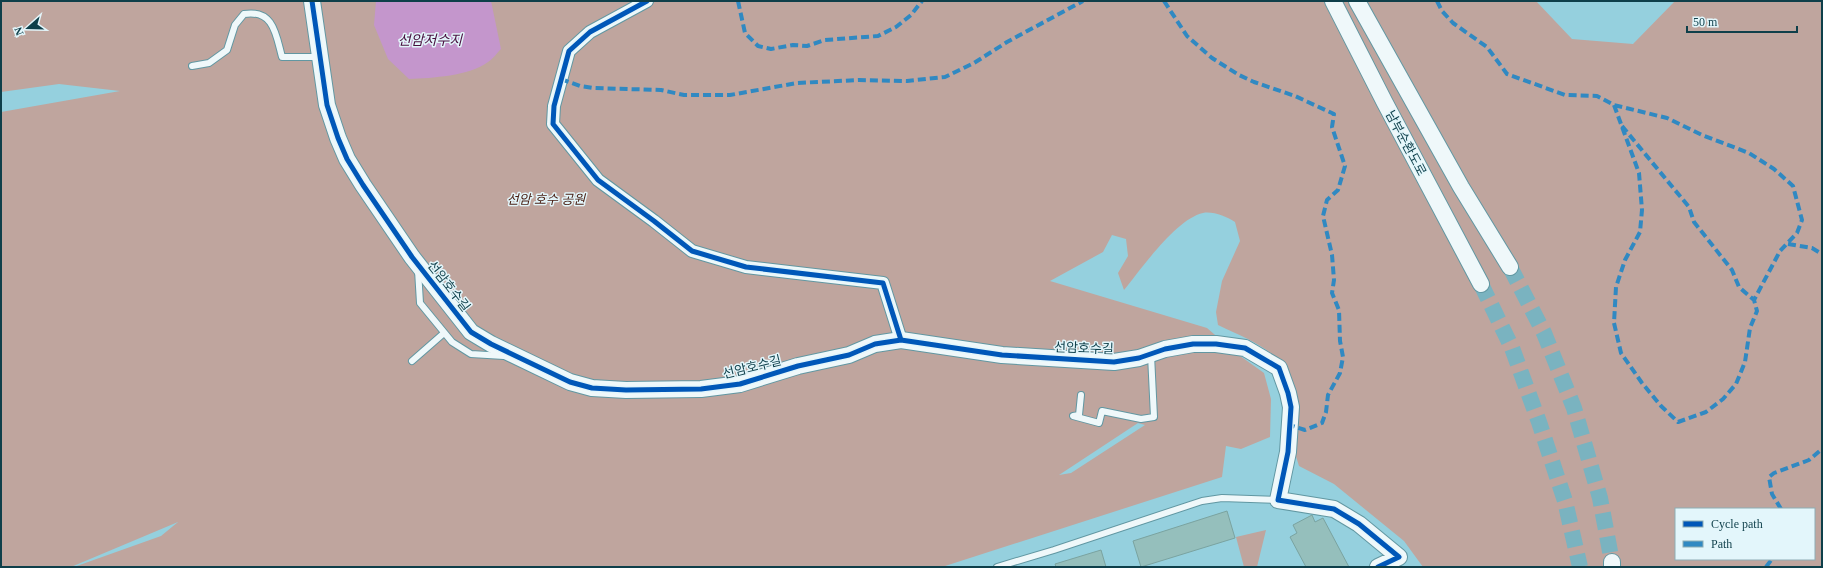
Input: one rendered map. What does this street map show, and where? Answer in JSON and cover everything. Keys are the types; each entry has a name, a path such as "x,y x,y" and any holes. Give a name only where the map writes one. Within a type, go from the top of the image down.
{"street":[{"name":"선암호수길","path":"312,1 327,105 347,159 362,185 418,265 471,332 517,356 570,382 592,388 626,390 700,389 740,384 798,366 849,355 875,344 901,340 1002,355 1114,362 1139,358 1165,349 1193,344 1216,344 1245,348 1279,368 1288,393 1291,413 1288,452 1278,500"},
{"path":"647,1 590,32 569,51 554,106 553,124 598,180 692,251 746,267 883,283 901,340"},
{"name":"남부순환도로","path":"1333,1 1388,110 1481,284"},
{"name":"남부순환도로","path":"1357,1 1457,180 1510,267"},
{"path":"1278,500 1334,509 1359,524 1402,562"},
{"path":"1378,567 1402,562"}],"lane":[{"path":"192,66 209,63 227,50 235,25 244,14 254,12 267,18 275,29 282,57 320,57"},
{"path":"418,265 420,303 452,342 471,354 517,356"},
{"path":"412,361 444,333"},
{"path":"1081,395 1079,415 1073,416 1099,423 1102,411 1141,419 1154,417 1151,354"},
{"path":"997,567 1054,550 1202,501 1222,498 1278,500"}],"green space":[{"name":"선암 호수 공원","path":"1,1 1536,1 1572,39 1633,44 1675,1 1822,1 1822,567 1423,567 1404,541 1334,484 1299,466 1293,445 1293,437 1298,414 1296,395 1291,379 1284,367 1274,356 1249,340 1218,325 1216,312 1222,281 1240,241 1235,222 1220,215 1203,213 1182,224 1171,234 1124,290 1118,273 1128,256 1126,239 1112,235 1103,252 1050,281 1207,328 1236,353 1264,373 1271,399 1270,437 1241,449 1226,446 1222,477 942,567 74,567 161,536 178,522 71,567 1,567 1,112 120,91 59,84 1,92","holes":["1138,423 1145,425 1071,473 1059,475"]},
{"path":"1266,530 1257,567 1244,567 1236,537"}],"water":[{"name":"선암저수지","path":"376,1 491,1 501,49 490,61 471,70 450,75 409,79 388,59 374,25"}],"building":[{"path":"1227,511 1235,538 1141,567 1133,541"},
{"path":"1312,515 1315,522 1323,518 1349,567 1306,567 1290,537 1297,533 1293,525"},
{"path":"1101,550 1106,567 1056,567 1055,564"}],"tunnel":[{"path":"1510,267 1544,333 1574,408 1600,498 1612,562"},
{"path":"1481,284 1512,348 1539,422 1565,501 1580,567"}],"marked path":[{"path":"738,1 745,33 758,46 771,49 793,45 807,46 825,40 878,36 896,27 911,15 922,1"},
{"path":"561,79 580,86 593,88 661,90 684,95 730,95 797,83 859,80 907,81 945,77 974,63 1007,42 1083,1"},
{"path":"1164,1 1187,36 1212,58 1239,75 1254,82 1295,96 1334,114 1332,127 1345,166 1338,190 1327,200 1323,216 1332,255 1334,280 1332,293 1339,310 1340,341 1343,357 1340,373 1328,395 1326,412 1322,423 1305,430 1290,425"},
{"path":"1437,1 1442,11 1453,23 1487,47 1507,74 1565,95 1597,96 1614,105 1667,118 1702,135 1749,153 1774,169 1793,186 1802,220 1797,233 1780,251 1754,300"},
{"path":"1614,105 1639,173 1642,210 1640,232 1625,260 1616,287 1614,323 1621,353 1642,383 1661,406 1678,422 1706,412 1723,399 1736,384 1745,362 1750,328 1757,311 1754,300 1739,287 1732,270 1694,222 1689,207 1622,126"},
{"path":"1788,244 1812,248 1822,254"},
{"path":"1780,508 1772,494 1769,477 1774,473 1809,460 1822,449"},
{"path":"1766,567 1771,560"}],"cycle path":[{"path":"312,1 327,105 347,159 412,257 471,332 491,344 570,382 592,388 626,390 701,389 740,384 798,366 849,355 875,344 901,340 1002,355 1114,362 1139,358 1165,349 1193,344 1216,344 1245,348 1279,368 1288,393 1291,407 1288,452 1278,500 1334,509 1359,524 1399,557 1378,567"},
{"path":"647,1 590,32 569,51 554,106 553,124 598,180 692,251 746,267 883,283 901,340"}]}
